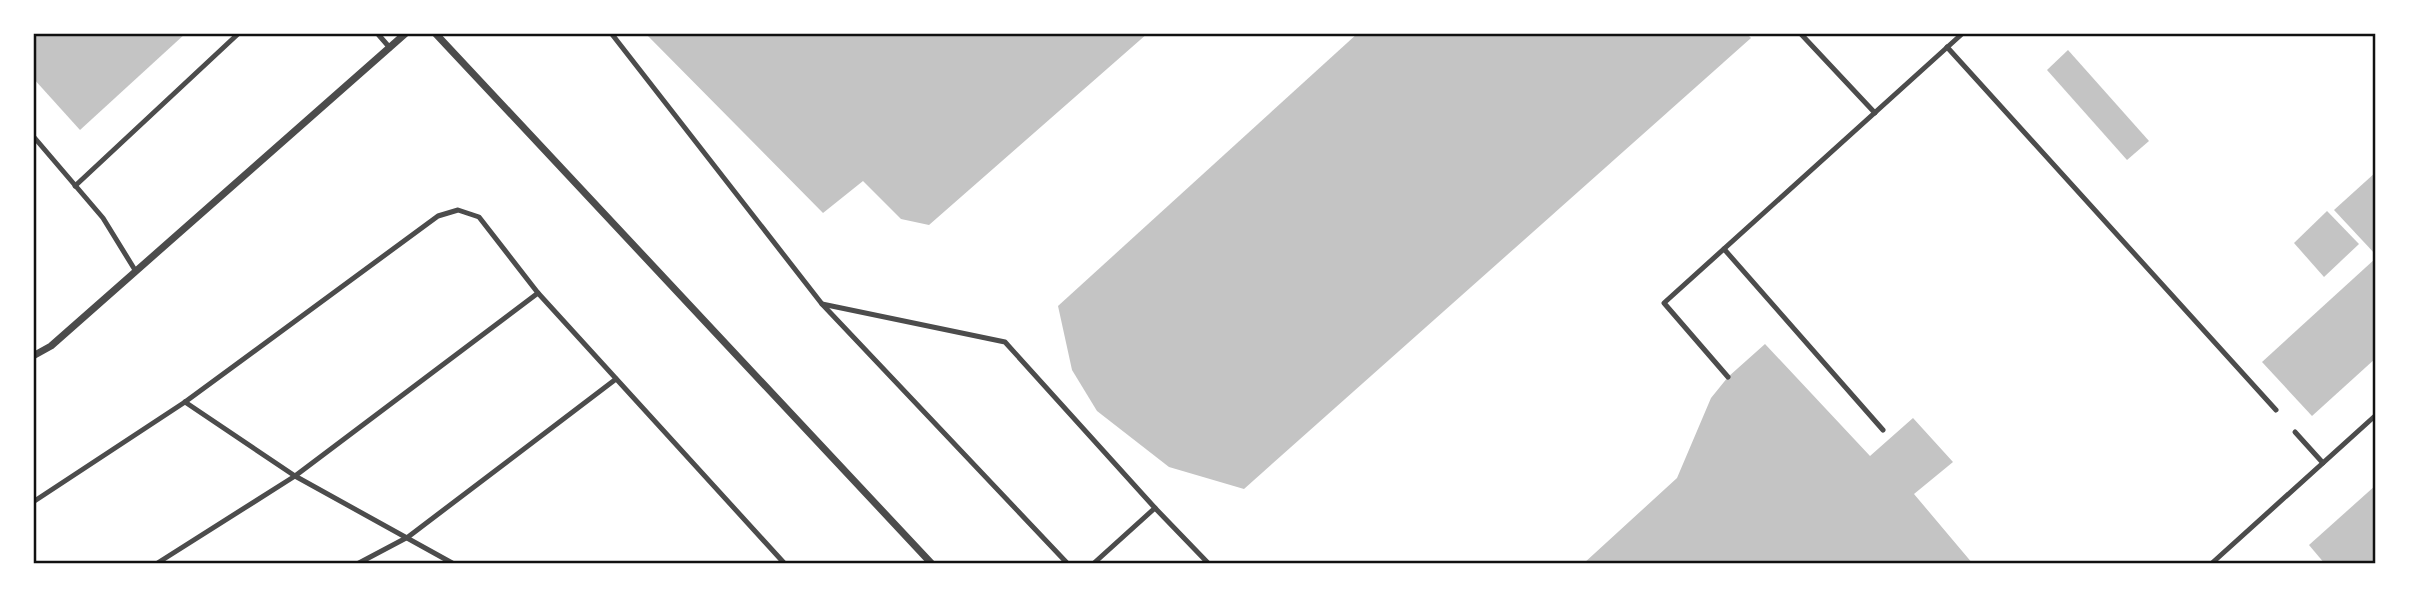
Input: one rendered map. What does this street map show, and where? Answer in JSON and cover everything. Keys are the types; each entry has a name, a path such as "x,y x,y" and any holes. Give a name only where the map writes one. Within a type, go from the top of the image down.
{"street":[{"path":"33,356 51,346 406,33"},
{"path":"435,33 932,564"}],"lane":[{"path":"75,186 239,33"},
{"path":"377,33 390,48"},
{"path":"611,33 822,304 1068,564"},
{"path":"1800,33 1875,113"},
{"path":"1728,377 1664,303 1963,33"},
{"path":"1947,47 2276,410"},
{"path":"33,136 103,218 135,270"},
{"path":"33,502 185,402 438,216 458,210 479,217 538,293 785,564"},
{"path":"1724,249 1883,430"},
{"path":"156,564 295,476 538,293"},
{"path":"822,304 1005,342 1154,508 1209,564"},
{"path":"357,564 408,537 616,379"},
{"path":"185,402 295,476 453,564"},
{"path":"2211,564 2376,415"},
{"path":"2295,432 2323,463"},
{"path":"1093,564 1154,508"}],"building":[{"path":"33,33 186,33 80,130 33,78"},
{"path":"645,33 1148,33 929,225 901,219 863,181 823,213"},
{"path":"1358,33 1746,33 1751,38 1244,489 1169,467 1097,411 1072,370 1058,306"},
{"path":"2068,50 2149,141 2127,160 2047,70"},
{"path":"2376,172 2376,255 2334,210"},
{"path":"2327,211 2359,244 2324,277 2294,243"},
{"path":"2376,258 2376,358 2312,416 2262,362"},
{"path":"1765,344 1870,456 1913,418 1953,462 1914,494 1973,564 1583,564 1677,478 1711,398 1728,377"},
{"path":"2376,485 2376,564 2325,564 2309,545"}]}
